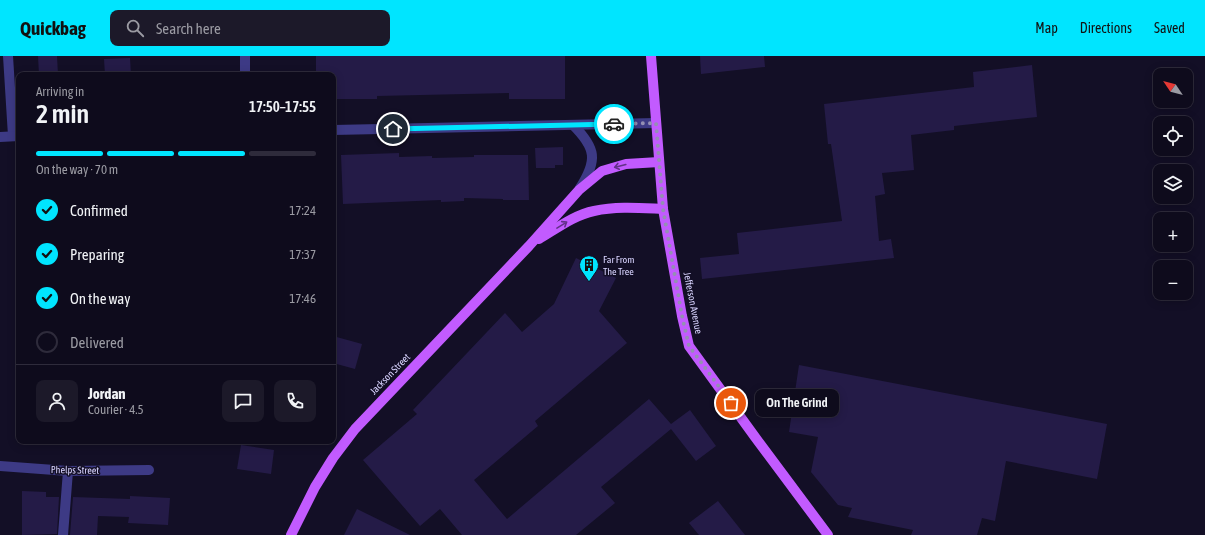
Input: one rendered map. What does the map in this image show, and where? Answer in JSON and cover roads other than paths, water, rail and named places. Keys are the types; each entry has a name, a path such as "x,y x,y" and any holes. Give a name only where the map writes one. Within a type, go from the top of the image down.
{"main road":[{"name":"Jefferson Avenue","path":"651,56 658,162 663,209 682,316 689,346 715,380 755,438 828,535"},
{"name":"Jackson Street","path":"291,535 315,487 333,458 355,429 529,246 579,190 602,171 626,164 658,162"},
{"name":"Jackson Street","path":"529,246 568,222 593,211 619,208 663,209"}],"street":[{"path":"0,137 16,136 8,56"},
{"path":"245,56 245,72"},
{"path":"336,130 656,123"},
{"path":"573,125 586,137 591,149 592,162 589,173 579,190"},
{"name":"Phelps Street","path":"0,466 68,471 149,470"},
{"path":"63,535 68,471"}],"place":[{"name":"Far From The Tree","path":"589,282"},
{"name":"On The Grind","path":"731,403"}]}
